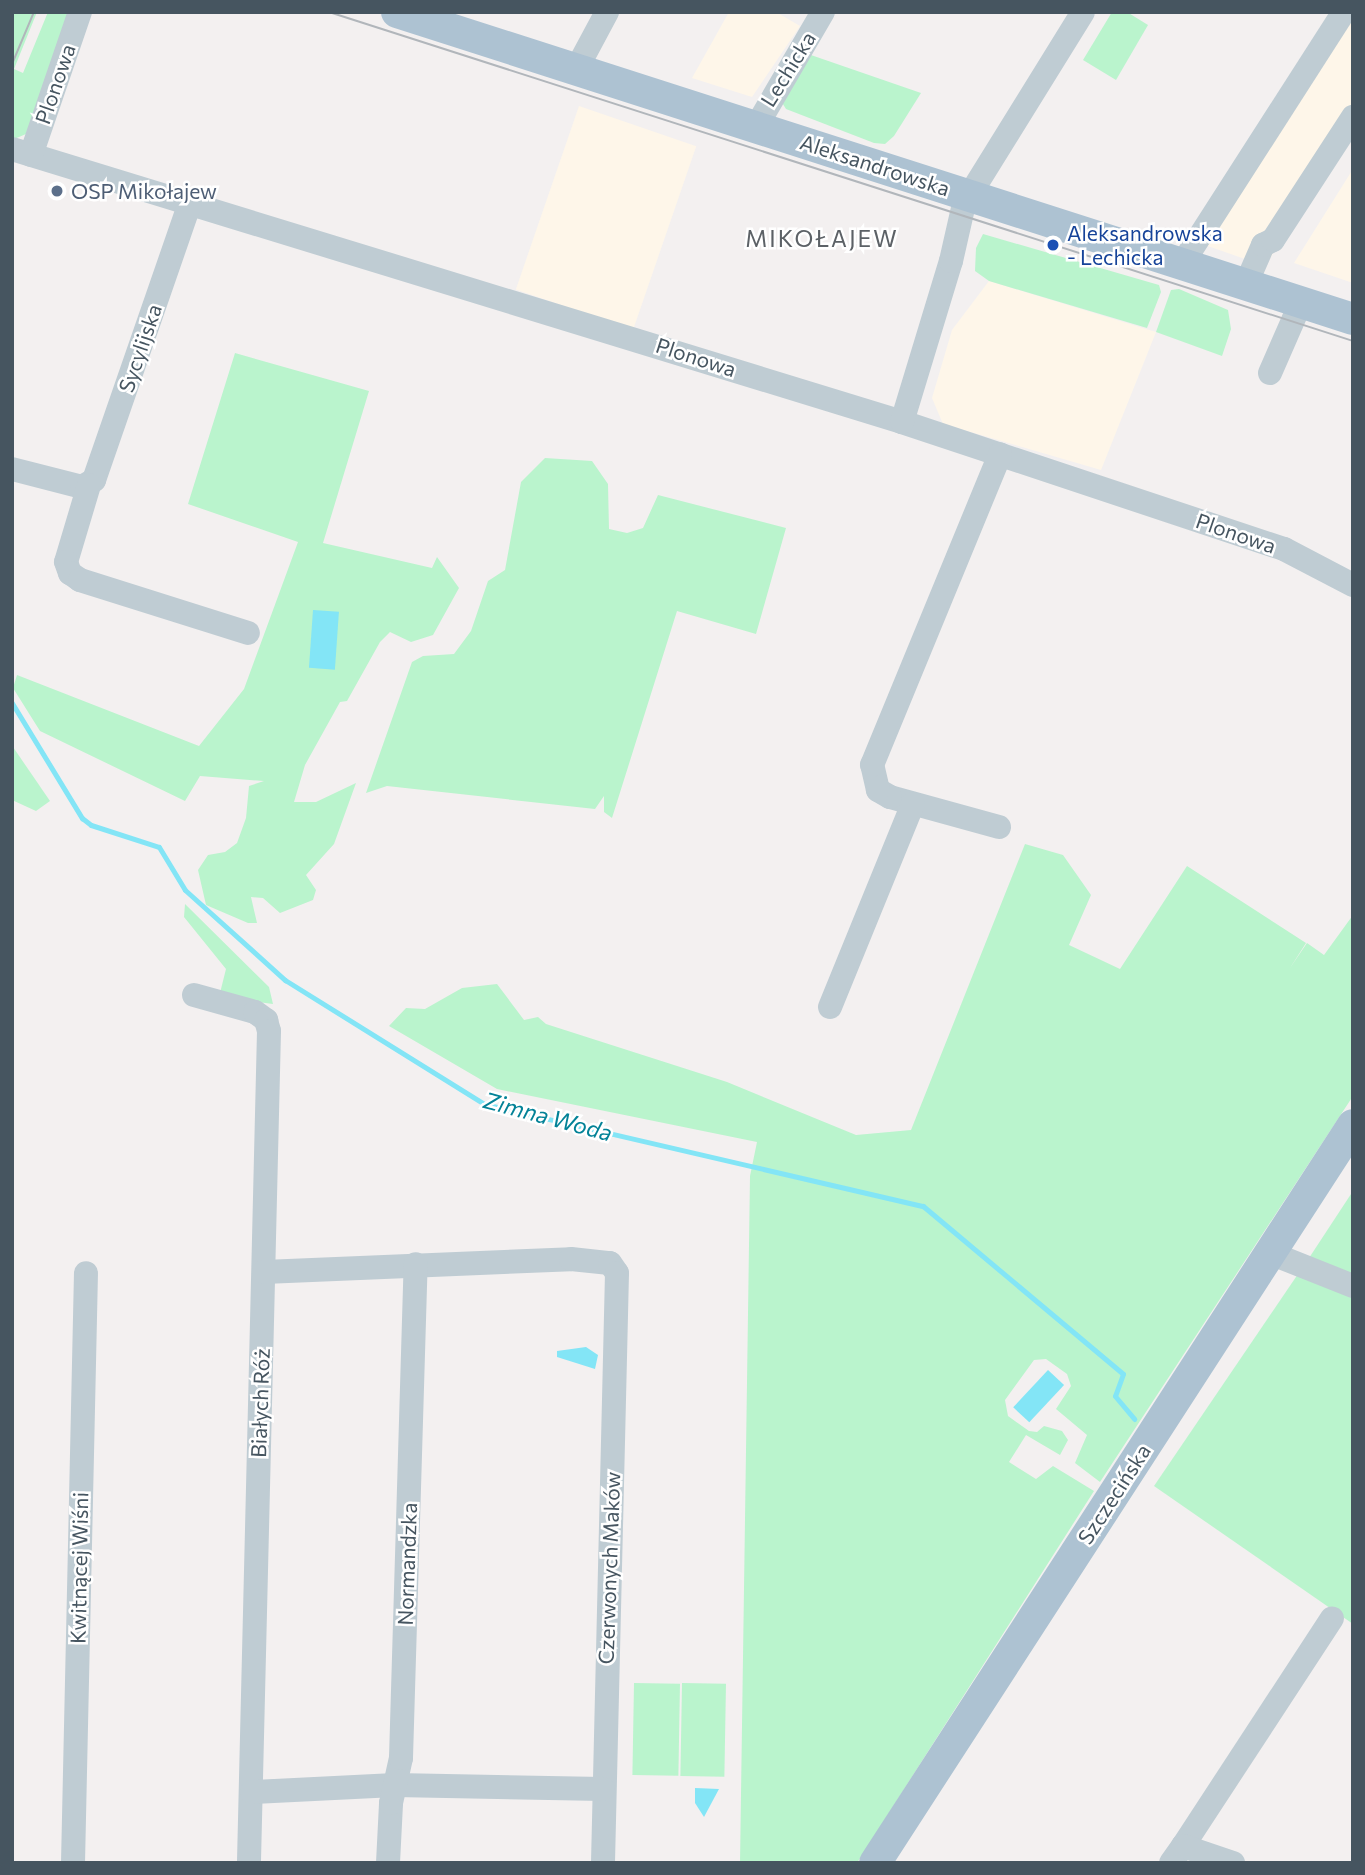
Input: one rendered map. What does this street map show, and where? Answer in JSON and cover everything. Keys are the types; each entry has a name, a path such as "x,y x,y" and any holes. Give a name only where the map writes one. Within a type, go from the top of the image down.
{"main road":[{"name":"Aleksandrowska","path":"397,12 1353,318"},
{"name":"Szczecińska","path":"875,1863 1353,1125"}],"street":[{"name":"Plonowa","path":"80,12 22,152 902,422 1283,549 1353,585"},
{"path":"576,70 607,12"},
{"name":"Lechicka","path":"755,127 823,12"},
{"path":"902,422 951,261 967,195 1083,12"},
{"path":"1182,264 1344,12"},
{"path":"1246,284 1264,245 1273,240 1353,117"},
{"name":"Sycylijska","path":"190,202 85,486 66,562 70,573 80,580 248,633"},
{"path":"1270,373 1301,302"},
{"path":"999,827 913,804 878,790 872,765 1000,454"},
{"path":"12,469 85,486"},
{"path":"830,1007 913,804"},
{"name":"Białych Róż","path":"194,995 255,1012 266,1020 270,1031 249,1863"},
{"path":"1270,1253 1353,1286"},
{"name":"Czerwonych Maków","path":"416,1264 597,1260 610,1263 617,1273 603,1863"},
{"path":"264,1272 416,1264"},
{"name":"Normandzka","path":"388,1863 395,1785 401,1758 416,1264"},
{"name":"Kwitnącej Wiśni","path":"73,1863 86,1273"},
{"path":"1233,1863 1177,1854 1332,1618"},
{"path":"252,1792 395,1785 603,1789"}],"shaded area":[{"path":"729,12 776,12 800,26 752,97 692,78"},
{"path":"1353,12 1353,132 1265,266 1202,244"},
{"path":"579,106 696,146 633,330 516,289"},
{"path":"1353,169 1353,283 1294,263"},
{"path":"989,281 1156,332 1101,470 943,424 932,398 952,330"}],"green space":[{"path":"12,12 37,12 14,69 23,73 48,12 74,12 26,134 12,140"},
{"path":"1112,12 1127,12 1148,25 1116,80 1083,60"},
{"path":"808,54 921,93 894,136 885,144 874,143 786,109 781,101"},
{"path":"983,234 1159,285 1161,292 1147,328 989,281 975,271 976,248"},
{"path":"1179,289 1228,310 1231,329 1222,356 1156,332 1171,290"},
{"path":"235,353 369,391 323,543 432,568 437,557 459,588 433,635 411,642 390,632 380,642 347,701 340,702 305,765 294,802 316,802 356,783 334,844 306,875 316,890 313,900 280,913 263,898 251,897 257,923 248,923 206,905 198,870 208,855 225,852 237,843 246,818 249,786 264,781 200,776 185,801 40,731 13,688 17,675 199,746 244,689 298,542 188,504"},
{"path":"545,458 592,461 608,484 609,529 627,533 643,528 658,495 786,528 756,634 677,611 612,818 604,812 604,796 595,809 387,786 366,793 412,662 423,656 454,654 471,631 488,581 505,570 521,482"},
{"path":"13,747 50,801 36,811 12,800"},
{"path":"1025,844 1063,855 1091,895 1069,945 1120,969 1187,866 1306,943 1290,968 1307,943 1324,955 1353,915 1353,1096 1100,1482 1075,1463 1087,1435 1056,1409 1071,1386 1067,1374 1046,1359 1034,1360 1005,1400 1008,1416 1029,1431 1037,1432 1044,1426 1062,1431 1068,1440 1060,1455 1026,1435 1009,1462 1036,1479 1053,1466 1094,1491 857,1863 740,1863 750,1176 757,1142 497,1089 389,1026 406,1008 425,1009 462,988 497,984 524,1020 538,1017 546,1024 727,1082 856,1135 911,1130"},
{"path":"185,904 269,987 273,1004 219,997 226,969 184,917"},
{"path":"1353,1191 1353,1275 1309,1258"},
{"path":"1298,1274 1353,1297 1353,1624 1154,1486"},
{"path":"634,1683 680,1684 678,1776 632,1775"},
{"path":"682,1683 726,1684 724,1777 680,1776"}],"water":[{"path":"313,610 339,612 335,670 309,668"},
{"path":"586,1347 598,1355 595,1369 557,1357 557,1351"},
{"path":"1048,1370 1064,1385 1029,1422 1013,1407"},
{"path":"695,1788 719,1789 704,1817 695,1803"}],"waterway":[{"name":"Zimna Woda","path":"12,703 82,818 91,825 159,847 185,890 285,980 484,1104 923,1206 1123,1374 1115,1396 1134,1419"}],"tram line":[{"path":"12,64 34,12"},
{"path":"329,12 1353,341"}],"place":[{"name":"OSP Mikołajew","path":"57,191"},
{"name":"Aleksandrowska - Lechicka","path":"1053,245"}],"district":[{"name":"MIKOŁAJEW","path":"822,238"}]}
